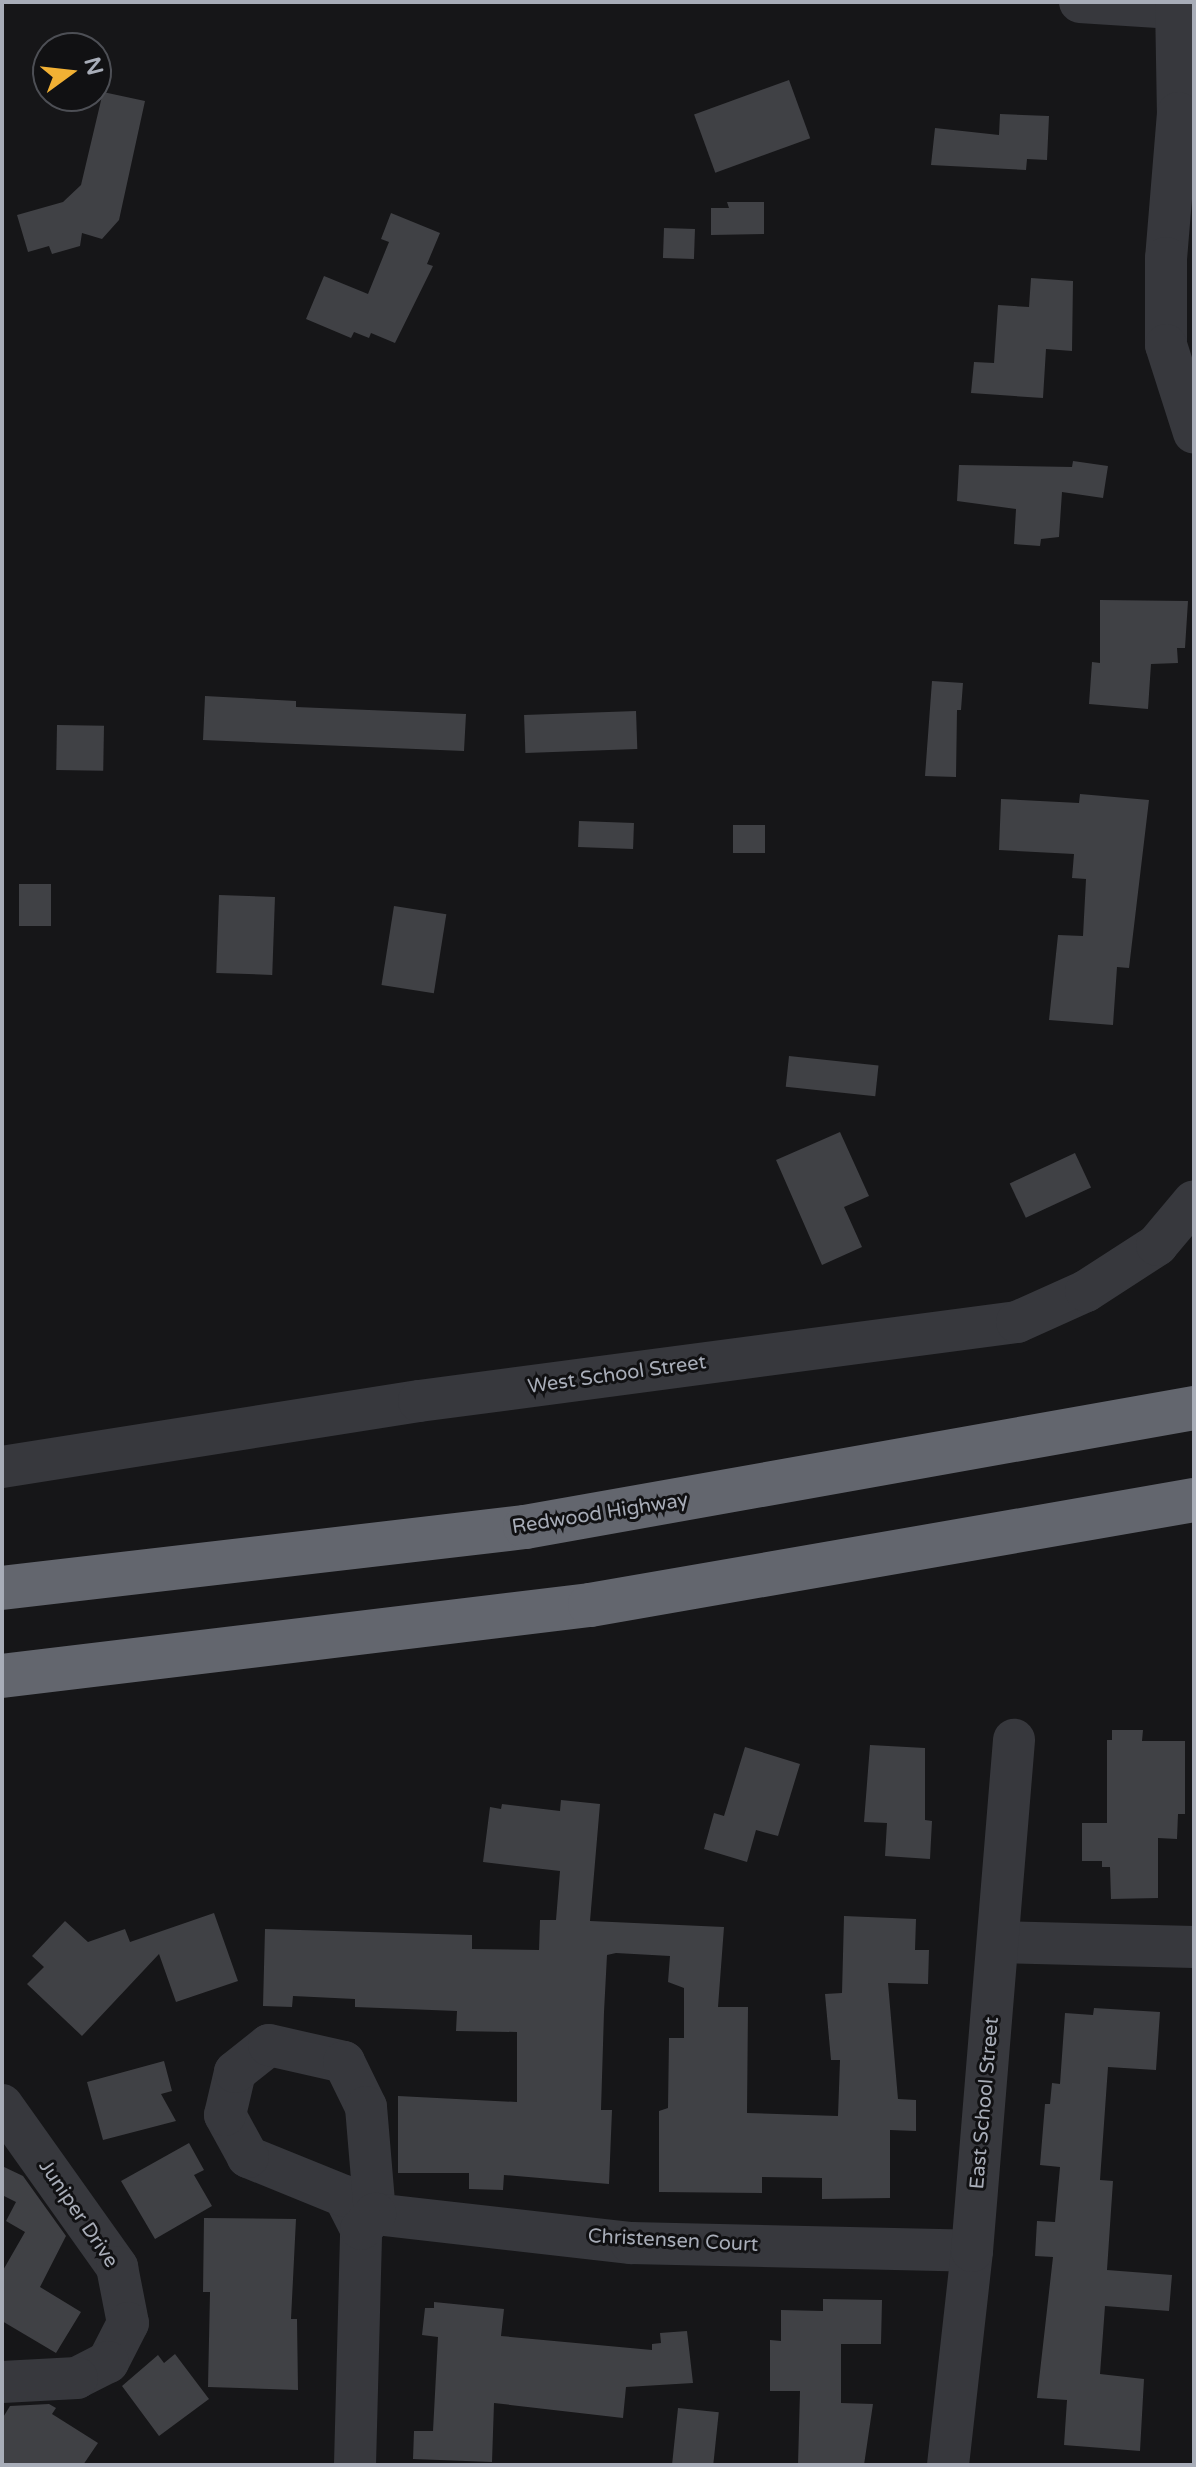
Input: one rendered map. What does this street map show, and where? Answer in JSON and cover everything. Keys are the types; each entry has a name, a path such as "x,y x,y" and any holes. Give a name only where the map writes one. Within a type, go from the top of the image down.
{"highway":[{"name":"Redwood Highway","path":"2,1588 525,1527 1194,1408"},
{"path":"2,1676 590,1605 1194,1500"}],"street":[{"path":"1080,2 1175,5 1178,113 1166,258 1166,345 1194,433"},
{"name":"West School Street","path":"2,1467 419,1401 1017,1322 1086,1291 1157,1245 1194,1201"},
{"name":"East School Street","path":"948,2465 972,2251 1000,1942 1014,1740"},
{"path":"1000,1942 1194,1947"},
{"name":"Juniper Drive","path":"2,2105 117,2267 128,2323 108,2362 77,2378 2,2382"},
{"name":"Christensen Court","path":"355,2465 368,2222 631,2243 972,2251"}],"building":[{"path":"789,80 810,138 715,173 694,115"},
{"path":"112,94 145,101 119,220 102,239 82,233 80,246 52,254 49,246 28,252 17,215 63,202 81,185 98,112 112,112"},
{"path":"1000,114 1049,116 1047,160 1027,159 1026,170 931,165 935,128 999,135"},
{"path":"727,202 764,202 764,234 711,235 711,208 729,208"},
{"path":"391,213 440,233 427,264 433,266 395,343 371,333 369,338 354,332 351,338 306,319 324,276 368,294 389,242 381,239"},
{"path":"664,228 695,229 694,259 663,258"},
{"path":"1031,278 1073,281 1072,351 1046,349 1043,398 971,393 974,362 994,363 998,305 1029,307"},
{"path":"1073,461 1108,466 1103,498 1062,492 1059,537 1041,539 1040,546 1014,544 1016,509 957,501 959,465 1072,467"},
{"path":"1100,600 1188,601 1185,648 1177,648 1178,663 1151,664 1148,709 1089,704 1092,662 1100,663"},
{"path":"932,681 963,683 961,710 957,710 956,777 925,776"},
{"path":"205,696 296,701 296,707 466,714 464,751 203,740"},
{"path":"636,711 637,749 525,753 524,715"},
{"path":"57,725 104,726 103,771 56,770"},
{"path":"1080,794 1149,800 1129,968 1117,967 1113,1025 1049,1020 1058,935 1083,936 1086,879 1072,878 1074,854 999,850 1001,799 1079,803"},
{"path":"579,821 634,823 633,849 578,847"},
{"path":"733,825 765,825 765,853 733,853"},
{"path":"19,884 51,884 51,926 19,926"},
{"path":"219,895 275,897 272,975 216,973"},
{"path":"394,906 446,914 434,993 381,985"},
{"path":"789,1056 879,1065 875,1096 786,1087"},
{"path":"840,1132 869,1196 844,1207 862,1247 822,1265 776,1160"},
{"path":"1075,1153 1091,1187 1026,1218 1010,1183"},
{"path":"1112,1730 1143,1730 1142,1741 1185,1741 1185,1814 1178,1814 1177,1839 1158,1838 1158,1898 1111,1899 1110,1867 1102,1867 1102,1861 1082,1861 1082,1823 1107,1823 1107,1740 1112,1740"},
{"path":"870,1745 925,1748 925,1820 932,1821 930,1859 885,1856 887,1823 864,1822"},
{"path":"745,1747 800,1764 778,1836 756,1830 747,1862 704,1849 714,1813 724,1816"},
{"path":"561,1800 600,1804 590,1921 724,1927 718,2007 748,2007 747,2113 838,2116 840,2060 831,2060 825,1994 842,1993 844,1916 916,1919 915,1950 929,1950 928,1984 888,1983 898,2099 916,2100 916,2131 890,2130 890,2198 822,2199 822,2178 762,2177 762,2193 659,2192 659,2111 668,2108 669,2038 684,2038 684,1988 668,1982 670,1956 616,1953 607,1955 601,2110 612,2110 609,2184 504,2175 503,2190 469,2189 469,2173 398,2173 398,2096 517,2102 517,2032 456,2031 457,2011 355,2007 355,1999 293,1996 292,2007 263,2006 265,1929 472,1935 472,1949 539,1950 540,1920 556,1920 560,1871 483,1862 490,1807 501,1809 502,1804 560,1811"},
{"path":"214,1913 238,1981 176,2002 159,1954 82,2036 27,1984 44,1967 32,1956 65,1921 88,1942 125,1929 130,1942"},
{"path":"1094,2008 1160,2012 1156,2070 1108,2067 1100,2180 1113,2181 1107,2270 1172,2275 1169,2311 1105,2306 1100,2374 1144,2379 1140,2451 1064,2445 1067,2400 1037,2398 1053,2257 1035,2256 1037,2221 1055,2222 1060,2167 1040,2165 1045,2104 1050,2104 1052,2083 1060,2084 1065,2013 1093,2015"},
{"path":"164,2061 172,2091 161,2094 176,2121 103,2140 87,2082"},
{"path":"189,2143 204,2170 194,2175 212,2206 155,2239 121,2181"},
{"path":"2,2166 23,2176 66,2236 40,2287 81,2312 56,2353 2,2321 2,2272 25,2232 6,2221 16,2202 2,2195"},
{"path":"204,2218 296,2219 291,2319 297,2319 298,2390 208,2387 210,2292 203,2292"},
{"path":"823,2299 882,2300 881,2344 841,2344 841,2403 873,2404 864,2465 798,2465 800,2391 770,2391 770,2340 781,2341 781,2310 823,2311"},
{"path":"434,2302 504,2309 501,2336 652,2350 652,2344 661,2343 660,2333 687,2331 693,2383 626,2387 623,2418 494,2403 492,2462 413,2459 414,2431 433,2431 438,2337 422,2335 425,2308 434,2308"},
{"path":"175,2354 209,2399 159,2436 122,2386 158,2355 164,2363"},
{"path":"49,2404 56,2408 52,2414 98,2443 83,2465 2,2465 2,2419 10,2406"},
{"path":"678,2408 719,2412 713,2465 672,2465"}]}
